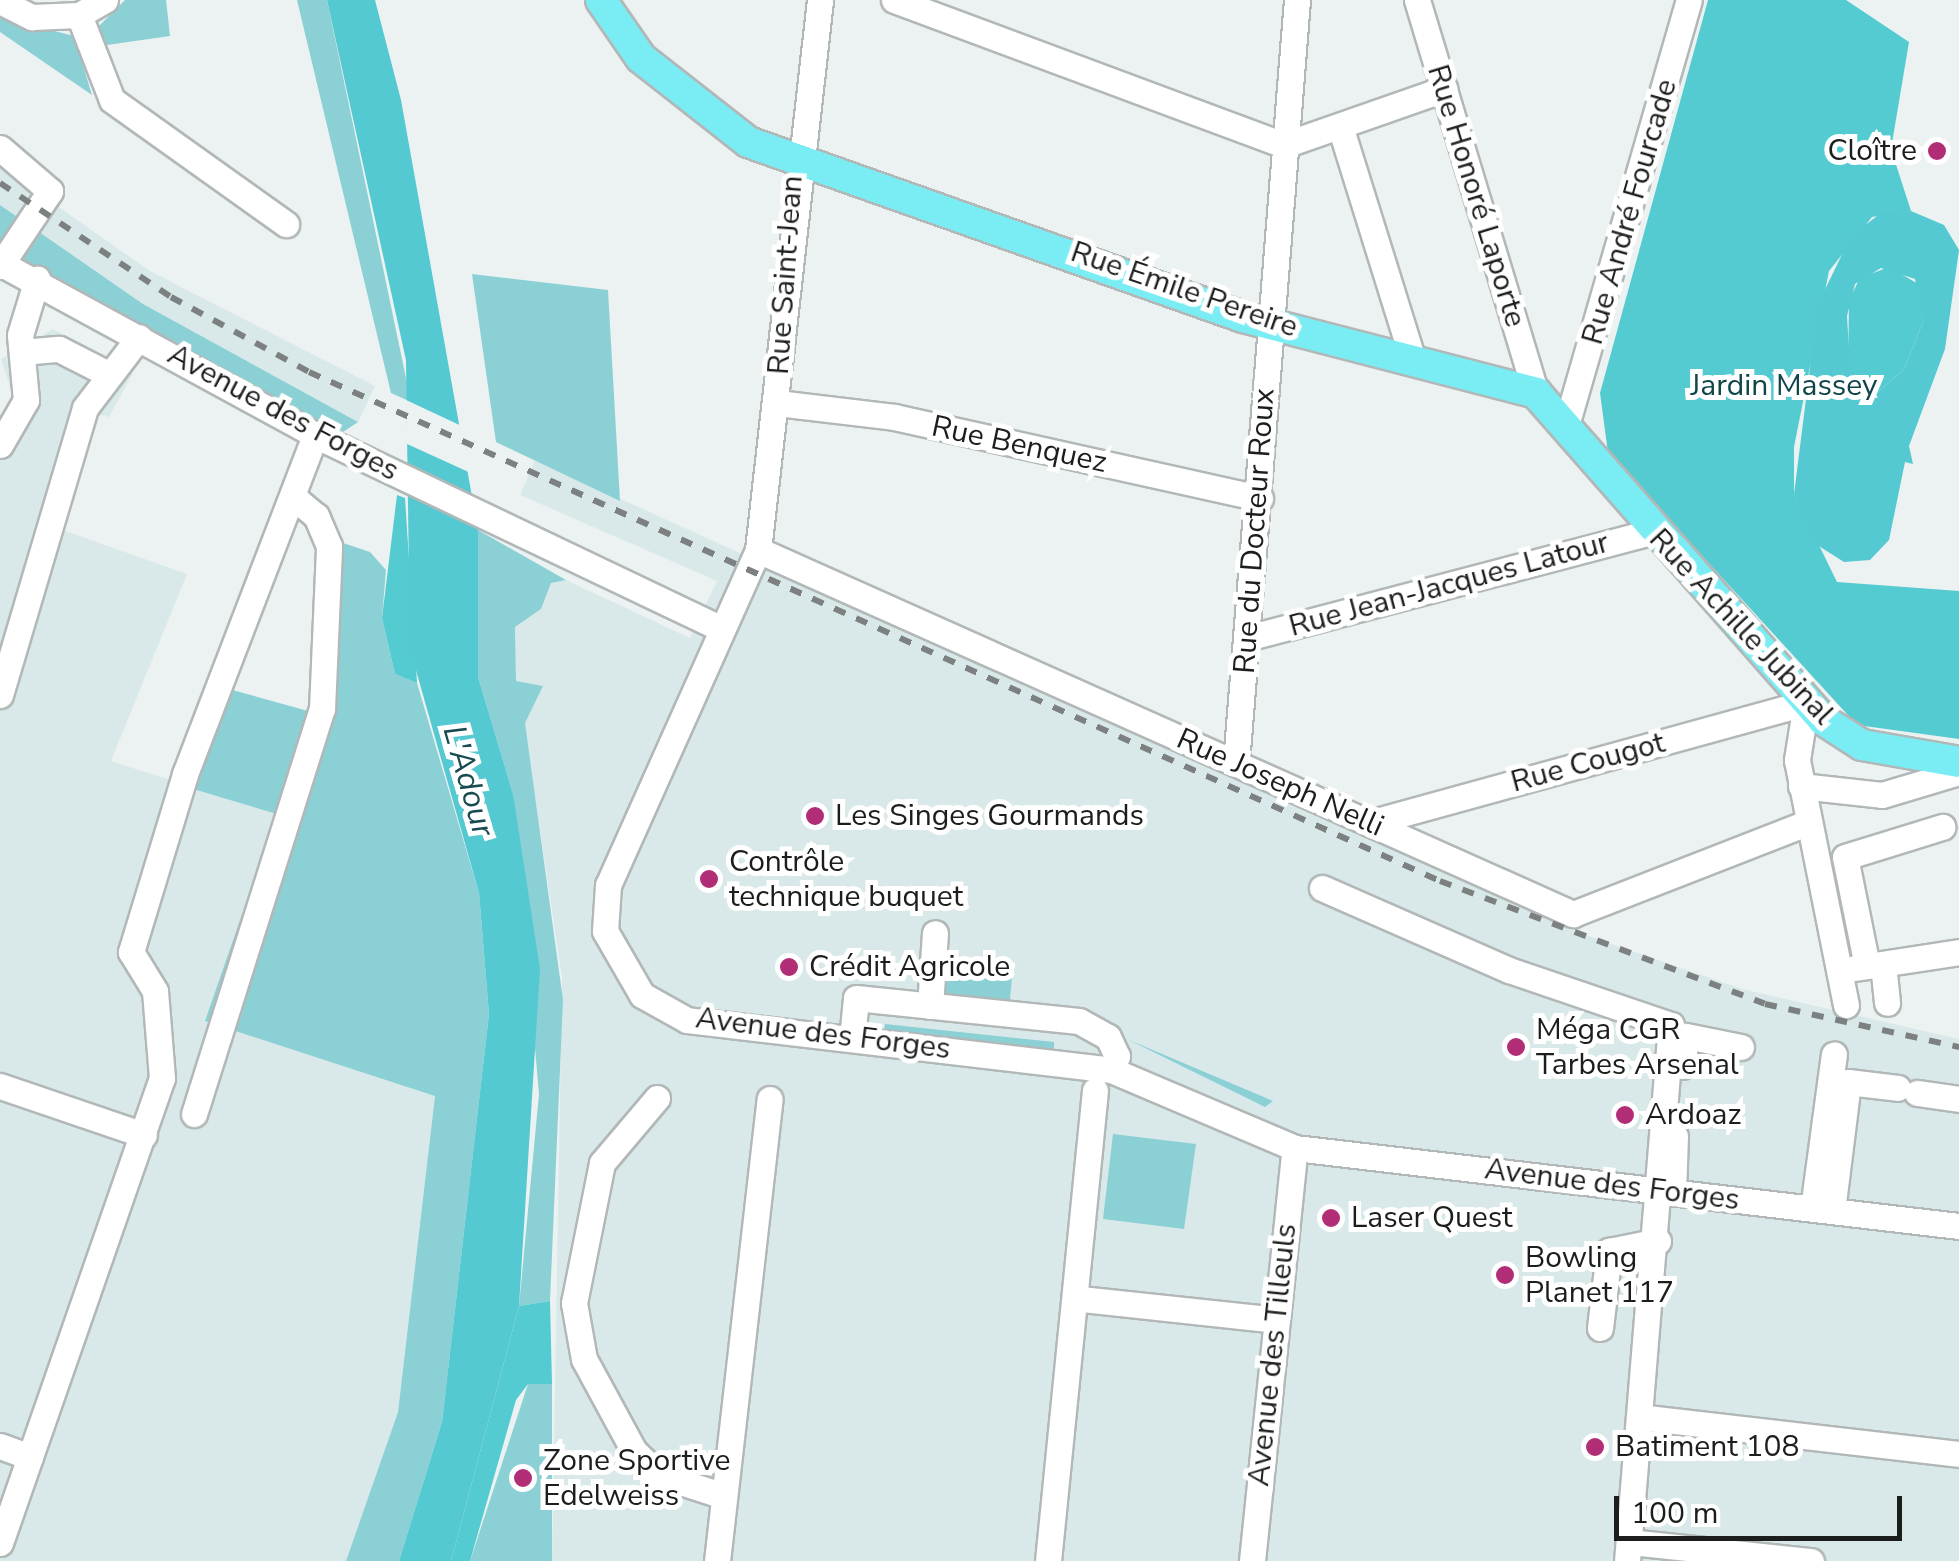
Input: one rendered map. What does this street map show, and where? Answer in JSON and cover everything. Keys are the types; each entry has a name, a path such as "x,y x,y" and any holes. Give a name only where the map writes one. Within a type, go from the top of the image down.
{"main road":[{"name":"Rue Émile Pereire","path":"601,0 688,103 795,160 1269,324 1412,356 1536,393 1567,422"},
{"name":"Rue Achille Jubinal","path":"1567,422 1650,532 1806,703 1851,742 1959,762"}],"street":[{"path":"0,0 32,16 79,15 104,0"},
{"name":"Rue Saint-Jean","path":"722,629 758,550 777,403 795,160 820,0"},
{"path":"894,0 1284,146 1444,88"},
{"name":"Rue du Docteur Roux","path":"1236,763 1297,0"},
{"name":"Rue Honoré Laporte","path":"1417,0 1536,393"},
{"name":"Rue André Fourcade","path":"1567,422 1688,0"},
{"path":"79,15 112,100 286,224"},
{"path":"1340,126 1412,356"},
{"path":"0,148 50,191 0,264"},
{"name":"Avenue des Forges","path":"0,264 37,280 315,435 722,629 614,862 608,942 624,974 664,1011 1104,1080 1295,1148 1959,1226"},
{"path":"0,444 26,400 22,352 37,280"},
{"path":"0,695 85,408 139,336"},
{"path":"22,352 60,350 110,375"},
{"name":"Rue Benquez","path":"777,403 894,417 1260,498"},
{"path":"0,1543 144,1135 166,1038 155,991 131,952 185,774 315,435"},
{"path":"194,1114 322,709 330,546 316,516 293,497"},
{"name":"Rue Jean-Jacques Latour","path":"1247,638 1650,532"},
{"name":"Rue Joseph Nelli","path":"758,550 1574,914 1808,823"},
{"path":"1806,703 1801,786 1808,823 1875,965 1887,1003"},
{"name":"Rue Cougot","path":"1369,823 1806,703"},
{"path":"1801,786 1882,794 1959,772"},
{"path":"1882,794 1888,840"},
{"path":"1846,1005 1832,877 1845,857 1888,840 1942,827"},
{"path":"1322,888 1510,970 1667,1022 1666,1192"},
{"path":"930,1006 936,932"},
{"path":"1840,970 1959,952"},
{"path":"852,1039 856,998 1078,1021 1108,1037 1118,1056 1104,1080 1072,1286 1081,1298 1276,1320"},
{"path":"1678,1105 1686,1036 1741,1047"},
{"path":"1823,1210 1834,1054"},
{"path":"1823,1210 1848,1082 1959,1099"},
{"path":"0,1086 144,1135"},
{"path":"658,1098 602,1163 578,1248 574,1303 584,1359 634,1451 659,1476 724,1496"},
{"path":"717,1561 770,1099"},
{"path":"1675,1136 1658,1241 1628,1551 1811,1561"},
{"name":"Avenue des Tilleuls","path":"1252,1561 1295,1148"},
{"path":"1600,1328 1608,1251 1658,1241"},
{"path":"1048,1561 1068,1316 1081,1298"},
{"path":"1640,1417 1959,1454"},
{"path":"0,1446 30,1456"}],"shaded area":[{"path":"125,0 166,0 170,36 100,46 94,31"},
{"path":"297,0 327,0 411,402 391,393"},
{"path":"0,17 74,36 92,95 0,32"},
{"path":"0,166 150,271 375,386 358,422 143,304 42,236 0,205"},
{"path":"0,205 143,304 358,422 343,432 0,246"},
{"path":"472,274 608,290 620,501 496,442"},
{"path":"53,329 133,373 109,417 96,414 60,529 187,574 111,761 277,814 206,1021 435,1095 398,1412 346,1561 0,1561 0,434 16,405 1,359"},
{"path":"535,460 1571,930 1742,989 1959,1039 1959,1561 552,1561 562,978 524,723 542,686 516,682 515,627 541,609 551,583 566,580 690,638 717,581 520,495"},
{"path":"478,530 566,580 551,583 541,609 515,627 516,681 543,686 525,723 563,1000 550,1301 519,1306 539,1094 513,794 478,677"},
{"path":"337,541 370,552 386,570 382,618 395,674 417,683 479,893 489,1014 442,1422 399,1561 346,1561 398,1412 435,1096 205,1021 277,814 190,788 229,689 326,716 337,666"},
{"path":"944,958 1013,966 1009,1010 937,1003"},
{"path":"885,1024 1054,1042 1054,1049 884,1031"},
{"path":"1129,1040 1273,1101 1265,1107"},
{"path":"1113,1134 1196,1144 1184,1229 1103,1219"},
{"name":"Zone Sportive Edelweiss","path":"528,1384 552,1384 552,1561 470,1561"}],"green space":[{"name":"Jardin Massey","path":"1708,0 1846,0 1909,42 1891,149 1911,211 1872,217 1829,271 1794,447 1794,494 1837,582 1959,591 1959,739 1857,725 1608,453 1600,393"},
{"path":"1889,267 1920,285 1923,322 1904,369 1868,401 1848,371 1849,300 1860,278"},
{"path":"397,495 405,498 417,683 395,674 382,618"},
{"path":"550,1301 552,1384 528,1384 516,1400 470,1561 451,1561 519,1306"}],"water":[{"name":"L'Adour","path":"327,0 375,0 401,100 478,530 478,677 513,794 540,969 519,1306 451,1561 399,1561 442,1422 489,1014 479,893 410,649 406,360"},
{"path":"1911,211 1944,225 1959,250 1945,349 1909,446 1913,464 1905,462 1889,540 1870,560 1844,562 1814,543 1794,494 1818,304 1851,236 1881,213","holes":["1881,268 1915,279 1923,322 1904,369 1868,401 1851,383 1847,316 1855,284"]}],"pier":[{"path":"406,400 466,428 473,474 407,444"}],"tunnel":[{"path":"1675,1136 1678,1105"}],"railway":[{"path":"0,183 171,297 309,372 1440,881 1765,1004 1959,1047"}],"place":[{"name":"Cloître","path":"1937,151"},
{"name":"Les Singes Gourmands","path":"815,816"},
{"name":"Contrôle technique buquet","path":"709,879"},
{"name":"Crédit Agricole","path":"789,967"},
{"name":"Méga CGR Tarbes Arsenal","path":"1516,1047"},
{"name":"Ardoaz","path":"1625,1115"},
{"name":"Laser Quest","path":"1331,1218"},
{"name":"Bowling Planet 117","path":"1505,1275"},
{"name":"Batiment 108","path":"1595,1447"},
{"name":"Zone Sportive Edelweiss","path":"523,1478"}]}
